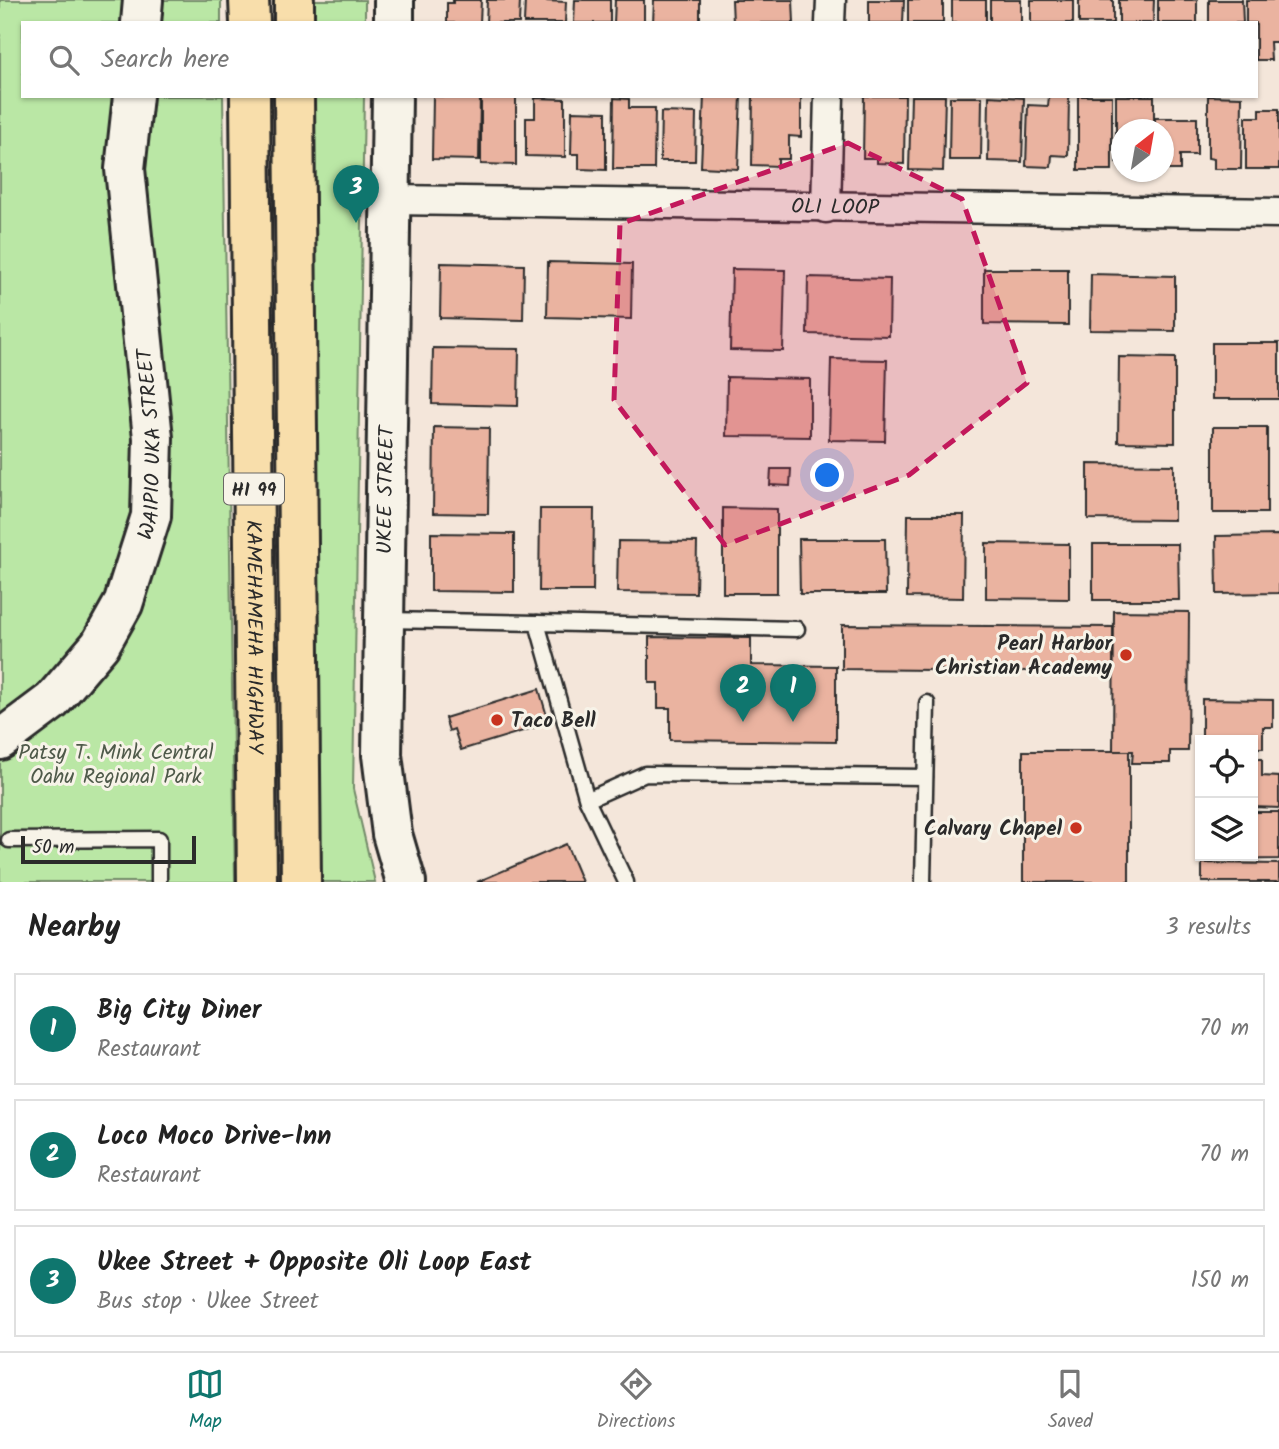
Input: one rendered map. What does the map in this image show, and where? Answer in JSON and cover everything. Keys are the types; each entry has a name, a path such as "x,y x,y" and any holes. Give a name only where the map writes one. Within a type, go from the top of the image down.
{"main road":[{"path":"249,0 250,21"},
{"path":"294,0 294,21"},
{"name":"KAMEHAMEHA HIGHWAY","path":"250,98 257,882"},
{"name":"KAMEHAMEHA HIGHWAY","path":"295,98 301,882"}],"street":[{"path":"141,21 143,0"},
{"path":"394,0 394,21"},
{"path":"830,21 831,0"},
{"name":"WAIPIO UKA STREET","path":"0,740 52,701 100,645 123,604 151,516 153,438 125,169 133,98"},
{"name":"UKEE STREET","path":"392,98 382,755 392,834 406,882"},
{"path":"826,208 829,98"},
{"name":"OLI LOOP","path":"391,200 1279,213"}],"lane":[{"path":"383,620 797,629"},
{"path":"537,623 587,800 626,882"},
{"path":"923,882 927,703"},
{"path":"587,800 645,774 925,777"},
{"path":"9,840 159,839 159,882"}],"highlighted area":[{"path":"848,143 962,199 1027,383 909,475 725,545 614,400 620,224"}],"green space":[{"name":"Patsy T. Mink Central Oahu Regional Park","path":"0,0 221,0 221,21 21,21 21,98 223,98 235,882 0,882"},
{"path":"313,0 365,0 365,21 313,21"},
{"path":"313,98 364,98 353,789 375,882 319,882"}],"building":[{"path":"453,0 481,0 480,21 447,21 447,3 453,3"},
{"path":"487,0 520,0 519,21 486,21"},
{"path":"525,0 566,2 565,21 524,21"},
{"path":"575,0 610,0 610,21 574,21"},
{"path":"615,0 644,0 644,21 614,21"},
{"path":"654,0 700,0 700,21 653,21"},
{"path":"732,0 793,0 794,21 733,21"},
{"path":"869,0 904,0 903,21 869,21"},
{"path":"908,0 943,0 943,21 908,21"},
{"path":"952,0 986,0 986,21 952,21"},
{"path":"990,0 1021,0 1021,21 990,21"},
{"path":"1031,0 1073,0 1073,21 1031,21"},
{"path":"1079,0 1113,0 1113,21 1079,21"},
{"path":"1119,0 1154,0 1153,21 1119,21"},
{"path":"1158,0 1197,0 1197,21 1158,21"},
{"path":"1209,0 1242,0 1243,21 1209,21"},
{"path":"1246,0 1279,0 1279,42 1270,42 1271,60 1258,60 1258,21 1246,21"},
{"path":"433,98 480,98 479,160 432,159"},
{"path":"481,98 516,98 516,165 481,164"},
{"path":"535,98 565,99 565,157 526,156 526,118 535,118"},
{"path":"614,98 629,99 629,108 655,108 654,169 613,169"},
{"path":"704,98 741,98 738,169 701,167"},
{"path":"753,98 801,98 801,137 789,136 789,159 778,159 778,166 752,165"},
{"path":"864,98 905,98 904,164 877,163 877,158 863,158"},
{"path":"911,98 945,98 943,171 909,170"},
{"path":"950,98 982,98 981,160 949,160"},
{"path":"989,98 1024,98 1022,162 988,161"},
{"path":"1049,98 1069,98 1068,156 1052,155 1051,167 1026,166 1028,105 1048,106"},
{"path":"1078,98 1112,98 1111,170 1078,170"},
{"path":"1116,98 1154,98 1154,119 1116,119"},
{"path":"1208,98 1242,98 1241,169 1214,169 1214,159 1208,158"},
{"path":"1260,109 1279,109 1279,169 1246,169 1246,117 1260,117"},
{"path":"572,111 606,112 606,170 579,169 579,154 571,154"},
{"path":"661,112 696,113 695,161 660,161"},
{"path":"1197,118 1197,155 1180,155 1180,170 1174,170 1174,119 1155,119"},
{"path":"548,262 632,264 631,319 547,317"},
{"path":"441,263 524,265 523,320 440,318"},
{"path":"732,269 785,270 783,351 730,350"},
{"path":"984,269 1068,269 1068,325 984,324"},
{"path":"1091,274 1175,276 1175,331 1090,330"},
{"path":"808,277 890,279 889,336 807,334"},
{"path":"1212,343 1279,343 1279,399 1212,399"},
{"path":"433,348 519,349 518,406 432,404"},
{"path":"1119,357 1175,358 1175,443 1118,442"},
{"path":"831,359 887,360 885,441 829,440"},
{"path":"727,377 810,379 810,437 726,436"},
{"path":"434,427 489,428 488,514 433,513"},
{"path":"1213,427 1267,427 1267,513 1213,513"},
{"path":"1088,464 1174,465 1174,520 1088,519"},
{"path":"771,469 791,469 790,486 770,485"},
{"path":"723,508 777,509 777,593 723,593"},
{"path":"540,509 594,509 593,591 539,591"},
{"path":"908,515 964,515 963,598 907,597"},
{"path":"431,533 514,534 514,592 431,591"},
{"path":"1279,535 1279,593 1217,594 1216,536"},
{"path":"799,539 885,539 886,594 800,594"},
{"path":"618,541 697,542 696,593 617,592"},
{"path":"986,543 1069,544 1069,599 986,598"},
{"path":"1093,544 1178,544 1179,600 1093,600"},
{"path":"1114,611 1189,612 1188,751 1170,751 1170,763 1132,763 1133,751 1113,751"},
{"path":"842,625 1113,627 1113,672 842,669"},
{"path":"649,637 751,638 751,665 836,666 836,742 670,740 670,708 658,708 658,683 649,683"},
{"name":"Taco Bell","path":"539,689 549,723 461,750 454,729 449,731 445,718"},
{"path":"1202,699 1273,700 1273,727 1263,727 1263,748 1258,748 1258,735 1202,735"},
{"name":"Calvary Chapel","path":"1023,751 1129,751 1129,882 1023,882"},
{"path":"1258,759 1262,759 1262,776 1279,777 1279,808 1258,807"},
{"path":"1258,812 1279,812 1279,859 1258,859"},
{"path":"566,844 582,882 477,882"},
{"path":"1202,863 1279,864 1279,882 1202,882"}],"place":[{"name":"Ukee Street + Opposite Oli Loop East","path":"356,223"},
{"name":"Pearl Harbor Christian Academy","path":"1126,655"},
{"name":"Taco Bell","path":"497,720"},
{"name":"Loco Moco Drive-Inn","path":"743,722"},
{"name":"Big City Diner","path":"793,722"},
{"name":"Calvary Chapel","path":"1076,828"}]}
